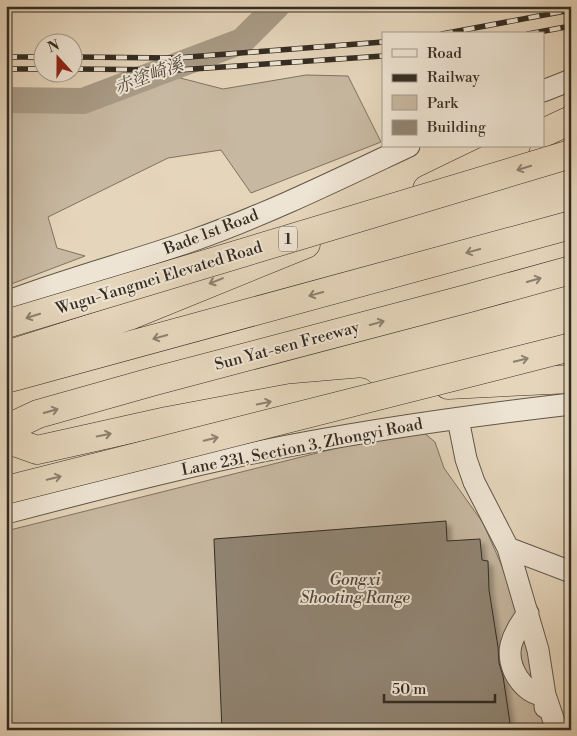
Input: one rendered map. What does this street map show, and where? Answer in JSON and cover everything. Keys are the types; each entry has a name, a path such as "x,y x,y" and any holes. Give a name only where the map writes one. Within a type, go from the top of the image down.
{"highway":[{"path":"544,133 571,120"},
{"path":"6,355 129,316 228,277 352,225 512,148"},
{"name":"Wugu-Yangmei Elevated Road","path":"6,324 571,154"},
{"path":"6,379 571,225"},
{"name":"Sun Yat-sen Freeway","path":"6,429 38,414 571,270"},
{"path":"6,490 571,348"},
{"path":"6,439 37,450 290,398 453,384 571,379"}],"street":[{"path":"544,91 571,80"},
{"name":"Bade 1st Road","path":"6,302 194,240 304,196 406,148"},
{"name":"Lane 231, Section 3, Zhongyi Road","path":"6,514 234,456 458,419 571,404"},
{"path":"458,419 466,459 474,482 508,548 528,613 538,650 545,696 545,730"},
{"path":"508,548 571,572"},
{"path":"528,613 514,636 510,647 511,659 517,675 524,686 529,691 545,696"},
{"path":"545,696 557,730"}],"green space":[{"path":"153,71 223,89 306,75 348,76 381,142 251,193 221,150 168,158 48,217 57,248 85,256 6,286 6,92 77,109"},
{"name":"Gongxi Shooting Range","path":"423,432 435,442 444,468 483,523 516,598 549,730 6,730 6,531 397,433"}],"building":[{"path":"446,521 447,541 480,539 482,560 488,561 489,590 511,730 222,730 214,539"}],"waterway":[{"name":"赤塗崎溪","path":"6,100 83,101 242,41 277,6"}],"railway":[{"path":"453,32 571,10"},
{"path":"539,32 571,26"},
{"path":"82,57 176,58 382,42"},
{"path":"82,69 178,70 382,56"},
{"path":"6,57 32,57"},
{"path":"6,69 32,69"}]}
